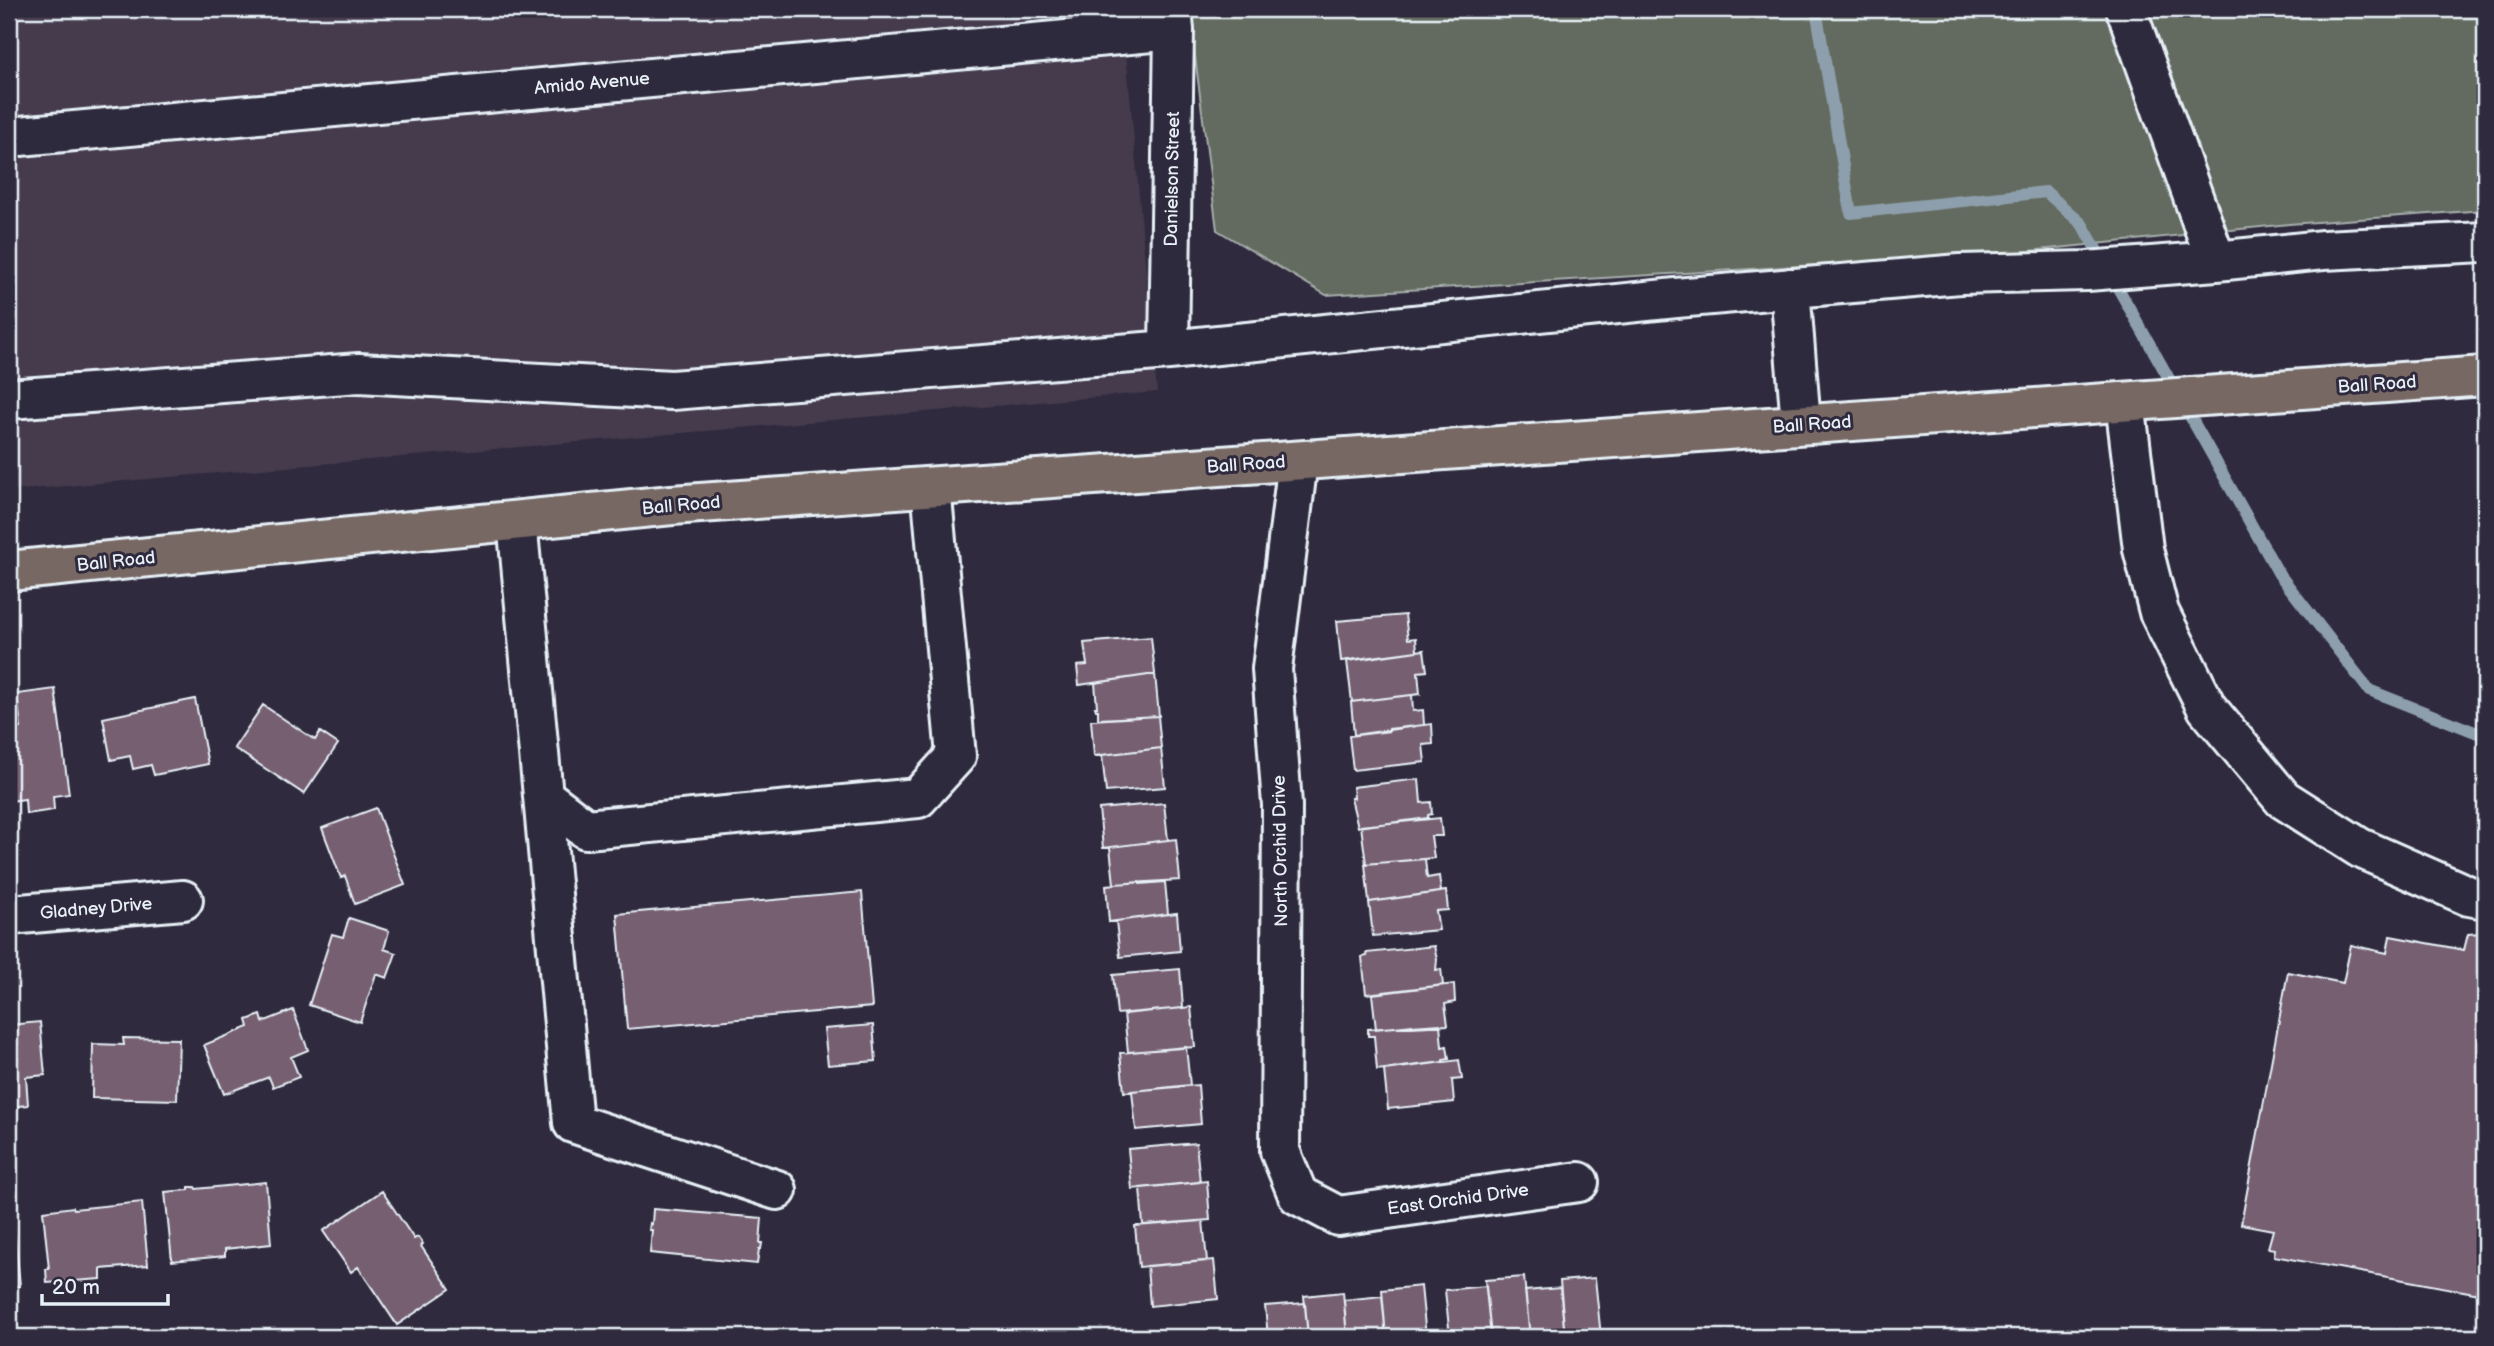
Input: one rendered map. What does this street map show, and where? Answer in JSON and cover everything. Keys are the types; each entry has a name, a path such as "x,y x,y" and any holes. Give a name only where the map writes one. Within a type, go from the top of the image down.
{"main road":[{"name":"Ball Road","path":"9,571 672,505 2485,376"}],"street":[{"path":"2126,9 2216,261"},
{"name":"Amido Avenue","path":"9,137 1173,19"},
{"name":"Danielson Street","path":"1170,350 1173,19"},
{"path":"9,399 359,373 672,390 1170,350 1790,288 1960,274 2087,271 2323,250 2485,242"},
{"path":"1790,288 1801,424"},
{"path":"2136,400 2143,549 2159,612 2207,708 2283,799 2360,848 2469,896 2485,899"},
{"name":"North Orchid Drive","path":"1298,461 1272,669 1282,805 1280,1152 1298,1195 1338,1216"},
{"path":"543,796 586,829 918,798 956,756 932,487"},
{"path":"517,521 573,1123 777,1190"},
{"name":"Gladney Drive","path":"9,915 183,900"},
{"name":"East Orchid Drive","path":"1338,1216 1579,1182"}],"shaded area":[{"path":"9,9 1122,9 1157,392 9,491"},
{"path":"1189,9 2485,9 2485,210 2289,224 2010,253 1326,295 1217,230"}],"building":[{"path":"1405,615 1408,639 1416,638 1417,651 1341,661 1337,621"},
{"path":"1151,637 1155,674 1079,685 1077,666 1087,665 1084,643"},
{"path":"1424,650 1427,671 1418,672 1420,694 1352,702 1347,661"},
{"path":"1155,674 1159,716 1098,719 1095,683"},
{"path":"55,689 69,794 53,796 54,810 26,814 25,799 11,801 9,795 9,729 21,728 17,694"},
{"path":"1412,695 1413,711 1423,710 1424,725 1354,735 1351,702"},
{"path":"195,699 208,764 154,775 151,765 133,769 130,756 111,760 103,718"},
{"path":"263,705 315,740 320,732 338,744 304,794 234,748"},
{"path":"1158,716 1161,748 1094,756 1091,720"},
{"path":"1432,724 1433,744 1423,745 1425,762 1353,770 1349,736"},
{"path":"1161,748 1165,787 1106,792 1102,755"},
{"path":"1419,779 1421,803 1431,802 1432,814 1428,815 1428,818 1358,827 1351,798 1354,798 1353,787"},
{"path":"1164,803 1168,840 1103,848 1099,809"},
{"path":"376,808 405,885 355,904 345,876 341,878 322,828"},
{"path":"1440,818 1442,836 1431,836 1434,858 1366,864 1361,826"},
{"path":"1176,839 1180,880 1114,884 1110,847"},
{"path":"1425,859 1427,878 1439,876 1441,892 1369,902 1365,864"},
{"path":"1165,882 1168,914 1109,922 1106,885"},
{"path":"1446,891 1448,910 1436,911 1439,930 1373,936 1369,902"},
{"path":"862,892 872,1007 627,1029 617,914"},
{"path":"1177,913 1180,951 1120,957 1116,921"},
{"path":"349,918 389,931 384,949 396,953 387,978 376,974 360,1022 309,1005 332,934 343,937"},
{"path":"2468,934 2485,934 2485,1295 2274,1256 2275,1249 2268,1248 2273,1230 2241,1224 2288,972 2343,983 2351,945 2387,953 2390,936 2464,950"},
{"path":"1434,946 1436,970 1441,969 1443,985 1366,994 1362,957 1367,956 1366,953"},
{"path":"1180,969 1183,1008 1117,1014 1113,975"},
{"path":"1454,984 1455,1002 1445,1004 1448,1025 1376,1029 1372,994"},
{"path":"1191,1007 1195,1047 1128,1052 1124,1014"},
{"path":"293,1010 308,1050 291,1057 299,1077 273,1087 269,1077 224,1094 204,1045 249,1027 247,1020 261,1015 263,1022"},
{"path":"40,1022 45,1075 26,1077 28,1105 9,1107 9,1025"},
{"path":"1440,1024 1442,1047 1447,1046 1449,1059 1377,1070 1374,1036 1368,1036 1368,1029"},
{"path":"873,1025 876,1061 828,1065 824,1029"},
{"path":"123,1038 179,1039 177,1100 92,1098 93,1044 124,1045"},
{"path":"1186,1047 1190,1085 1124,1092 1120,1053"},
{"path":"1459,1060 1462,1079 1452,1080 1454,1102 1388,1109 1384,1070"},
{"path":"1198,1085 1201,1124 1136,1130 1132,1091"},
{"path":"1196,1143 1200,1182 1132,1189 1128,1149"},
{"path":"1207,1181 1210,1220 1143,1225 1140,1188"},
{"path":"266,1182 271,1244 225,1249 225,1256 172,1261 165,1192 189,1190 189,1187 196,1189"},
{"path":"382,1191 414,1239 418,1237 423,1244 421,1246 450,1289 397,1325 358,1267 351,1272 323,1231"},
{"path":"142,1202 148,1265 101,1269 101,1279 47,1283 46,1269 49,1269 43,1211"},
{"path":"653,1209 762,1218 762,1243 757,1264 650,1253 652,1230 649,1230"},
{"path":"1203,1221 1207,1261 1139,1267 1135,1226"},
{"path":"9,1224 14,1224 20,1286 9,1287"},
{"path":"1214,1260 1218,1299 1150,1306 1147,1266"},
{"path":"1524,1277 1530,1337 1491,1337 1485,1280"},
{"path":"1595,1278 1601,1337 1565,1337 1560,1281"},
{"path":"1421,1286 1426,1337 1386,1337 1382,1290"},
{"path":"1486,1286 1491,1337 1450,1337 1445,1290"},
{"path":"1560,1288 1565,1337 1530,1337 1525,1291"},
{"path":"1343,1292 1347,1337 1308,1337 1304,1296"},
{"path":"1382,1296 1386,1337 1347,1337 1344,1300"},
{"path":"1305,1303 1308,1337 1268,1337 1265,1306"}],"waterway":[{"path":"1816,9 1851,213 2046,192 2082,224 2279,574 2369,690 2485,736"}]}
